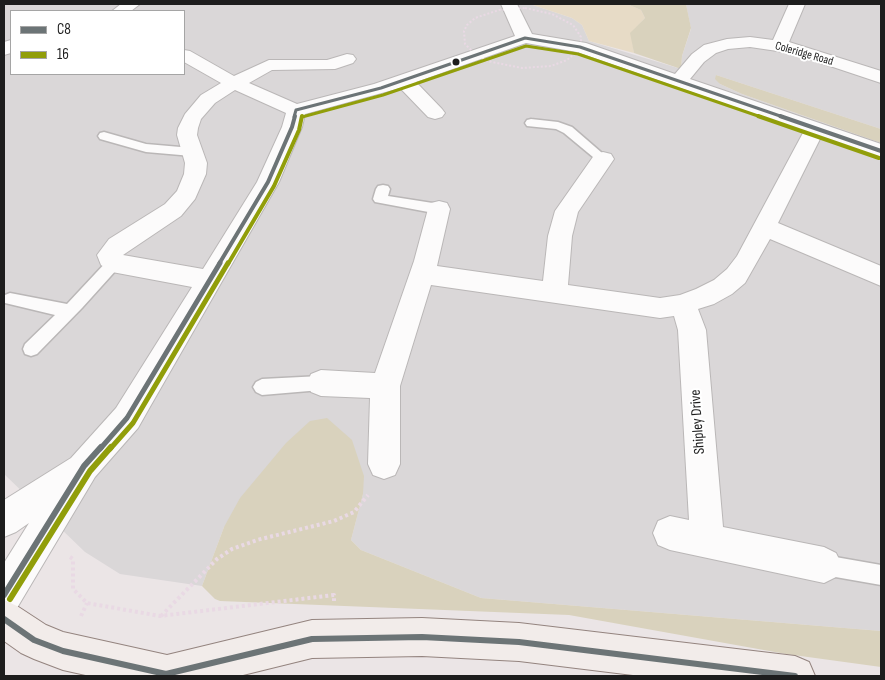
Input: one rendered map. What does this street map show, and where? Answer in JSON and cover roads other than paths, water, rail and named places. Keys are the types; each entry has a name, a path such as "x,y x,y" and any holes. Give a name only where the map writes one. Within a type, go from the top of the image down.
{"main road":[{"path":"4,619 34,640 62,651 164,675 312,640 422,637 519,642 795,676"}],"street":[{"path":"509,4 525,38"},
{"path":"779,45 797,4"},
{"path":"185,56 266,99 296,110 353,96 525,38 575,46 679,80 881,151"},
{"name":"Coleridge Road","path":"679,80 704,52 716,46 750,42 779,45 881,78"},
{"path":"210,280 114,263 108,255 111,251 173,210 187,194 195,174 196,163 187,135 192,118 208,99 269,65 329,65 347,59"},
{"path":"403,80 435,113"},
{"path":"4,595 45,532 84,466 126,418 141,396 268,182 292,127 296,110"},
{"path":"422,274 660,308 683,304 705,297 723,287 736,276 746,262 816,128"},
{"path":"554,294 562,223 573,200 603,159"},
{"path":"384,464 385,386 422,274 439,209"},
{"path":"764,227 881,276"},
{"name":"Shipley Drive","path":"683,304 692,330 707,540"},
{"path":"321,382 385,386"},
{"path":"4,520 84,466"},
{"path":"670,532 824,565"}],"lane":[{"path":"531,123 558,126 568,130 603,159"},
{"path":"104,136 146,148 192,152"},
{"path":"383,189 380,199 439,209"},
{"path":"31,349 70,311 114,263"},
{"path":"10,299 70,311"},
{"path":"262,387 321,382"},
{"path":"824,565 881,575"}]}
